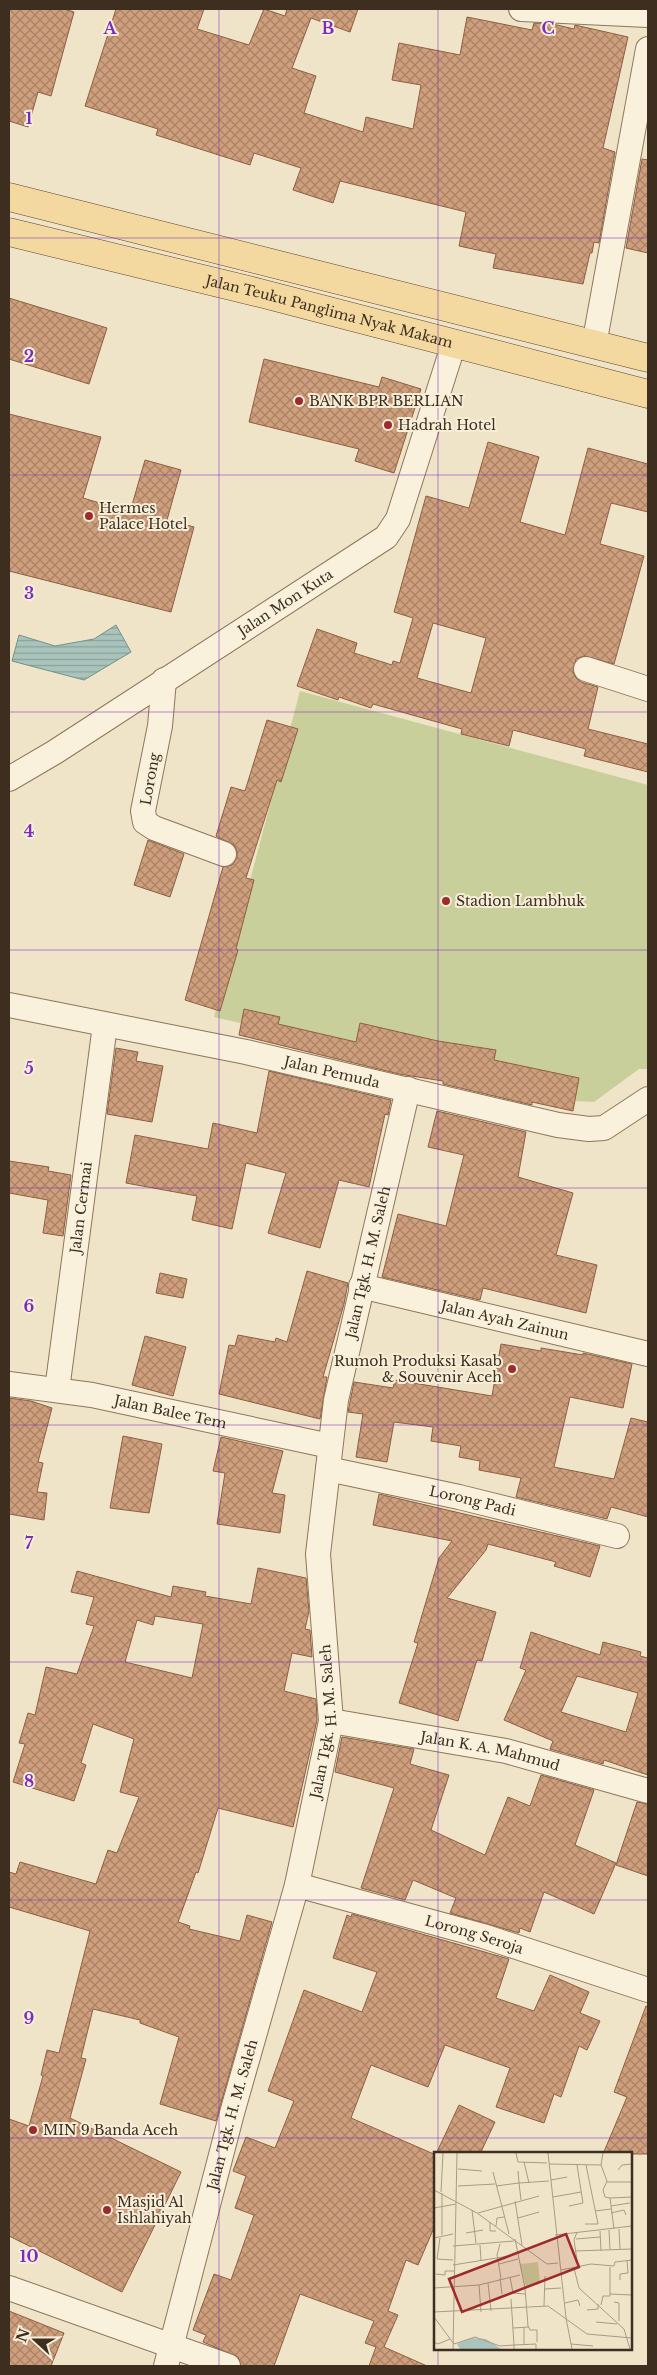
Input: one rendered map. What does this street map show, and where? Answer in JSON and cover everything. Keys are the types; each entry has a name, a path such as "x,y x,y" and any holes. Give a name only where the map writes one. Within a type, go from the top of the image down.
{"main road":[{"path":"9,198 268,261 648,358"},
{"name":"Jalan Teuku Panglima Nyak Makam","path":"9,232 260,293 648,394"},
{"path":"260,293 268,261"}],"street":[{"path":"530,9 648,15"},
{"path":"594,345 631,136 645,96 648,49"},
{"name":"Jalan Mon Kuta","path":"9,779 55,752 386,537 398,519 454,343"},
{"path":"586,669 648,689"},
{"name":"Lorong","path":"164,680 163,704 144,811 145,822 154,828 224,854"},
{"name":"Jalan Pemuda","path":"9,1005 246,1052 558,1125 589,1130 604,1128 648,1100"},
{"name":"Jalan Cermai","path":"57,1390 105,1025"},
{"name":"Jalan Tgk. H. M. Saleh","path":"169,2356 232,2114 296,1885 331,1721 318,1554 330,1446 336,1400 408,1089"},
{"name":"Jalan Ayah Zainun","path":"361,1286 648,1354"},
{"name":"Jalan Balee Tem","path":"9,1384 92,1395 330,1446"},
{"name":"Lorong Padi","path":"328,1469 459,1497 617,1536"},
{"name":"Jalan K. A. Mahmud","path":"331,1721 506,1751 648,1791"},
{"name":"Lorong Seroja","path":"296,1885 482,1936 648,1990"},
{"path":"9,2288 169,2356 228,2366"}],"green space":[{"name":"Stadion Lambhuk","path":"300,691 648,785 648,1069 639,1069 594,1102 574,1101 214,1017"}],"water":[{"path":"116,625 131,652 84,680 12,661 19,635 55,646 94,639"}],"building":[{"path":"9,9 64,9 74,12 51,96 38,92 28,127 9,121"},
{"path":"116,9 204,9 197,29 249,45 264,9 285,16 287,9 358,9 350,32 311,18 292,68 316,76 304,113 363,132 366,117 413,129 421,85 392,80 399,43 460,55 467,17 532,30 534,23 553,24 574,29 575,25 628,37 603,148 615,152 599,243 594,242 583,284 493,268 496,254 459,246 466,212 340,181 333,203 293,190 301,168 254,153 250,165 156,135 158,129 85,106"},
{"path":"642,159 648,160 648,253 626,248"},
{"path":"9,298 107,328 89,384 9,359"},
{"path":"264,359 379,387 382,377 421,389 394,473 355,461 359,449 249,422"},
{"name":"Hermes Palace Hotel","path":"9,414 101,437 83,498 130,512 145,460 181,470 167,520 194,527 171,612 9,571"},
{"path":"488,442 539,457 520,522 565,535 588,448 648,464 648,512 611,503 600,544 644,556 614,664 584,656 576,659 573,671 576,678 581,682 598,687 588,729 648,744 648,772 584,756 586,749 513,730 509,746 461,734 462,729 373,704 371,708 339,697 338,700 297,686 317,629 357,643 354,653 392,665 393,661 400,663 413,618 394,612 426,496 469,508","holes":["433,623 486,638 471,693 417,678"]},
{"path":"267,720 298,729 281,782 277,780 246,878 254,880 236,949 238,950 220,1011 185,1000 223,867 232,865 237,858 237,851 234,845 216,836 231,787 245,791"},
{"path":"148,840 184,854 170,897 134,885"},
{"path":"244,1009 280,1017 278,1024 356,1042 360,1023 438,1041 496,1050 494,1060 579,1078 573,1111 532,1102 532,1105 443,1084 443,1081 399,1074 239,1035"},
{"path":"116,1048 138,1052 136,1061 163,1066 152,1122 107,1114"},
{"path":"269,1071 391,1100 388,1115 385,1114 369,1187 339,1180 320,1248 268,1233 286,1173 246,1163 232,1229 192,1220 197,1196 126,1183 135,1135 208,1149 213,1123 257,1133"},
{"path":"437,1111 526,1132 518,1177 573,1193 556,1255 597,1265 586,1313 483,1288 480,1300 382,1277 398,1214 446,1226 464,1155 428,1147"},
{"path":"9,1161 49,1167 48,1171 71,1175 63,1236 43,1233 48,1200 9,1193"},
{"path":"307,1271 348,1283 344,1304 323,1377 327,1377 320,1419 219,1394 229,1345 235,1346 238,1335 275,1342 276,1338 287,1342"},
{"path":"160,1273 187,1279 183,1298 156,1293"},
{"path":"145,1336 186,1347 173,1396 132,1385"},
{"path":"501,1344 541,1351 541,1348 583,1355 583,1353 632,1364 623,1408 570,1397 554,1467 614,1479 631,1418 648,1422 648,1517 611,1507 607,1519 516,1497 521,1478 479,1470 480,1461 459,1457 461,1446 431,1441 433,1427 394,1422 387,1462 356,1457 363,1414 348,1412 354,1382 393,1388 395,1380 492,1396"},
{"path":"9,1398 31,1401 52,1408 38,1462 43,1463 37,1492 47,1493 44,1520 9,1514"},
{"path":"123,1436 162,1444 149,1513 110,1508"},
{"path":"221,1437 283,1451 272,1493 285,1495 280,1533 217,1524 225,1473 213,1471"},
{"path":"379,1494 600,1546 590,1577 554,1566 556,1562 488,1544 486,1550 447,1598 496,1612 482,1661 477,1660 458,1721 399,1703 418,1643 414,1642 439,1558 452,1541 373,1525"},
{"path":"258,1568 306,1578 309,1611 305,1629 310,1630 312,1657 292,1653 284,1691 316,1699 317,1720 293,1827 218,1808 198,1873 196,1872 178,1922 190,1926 189,1929 240,1941 247,1915 272,1922 216,2121 160,2104 179,2037 140,2023 140,2020 93,2009 81,2058 86,2059 70,2118 181,2172 122,2292 9,2236 9,2119 29,2126 43,2076 41,2075 47,2050 59,2053 90,1931 9,1907 9,1872 16,1874 20,1862 96,1884 108,1850 117,1853 139,1797 120,1792 134,1739 93,1724 81,1763 86,1765 74,1801 13,1782 25,1744 19,1743 28,1713 35,1715 46,1667 77,1674 94,1626 86,1624 94,1597 71,1592 77,1571 171,1597 173,1586 206,1592 205,1596 251,1604","holes":["155,1616 203,1624 192,1678 125,1662 137,1620 153,1625"]},
{"path":"531,1632 600,1655 603,1642 641,1652 640,1656 648,1658 648,1775 604,1760 603,1764 550,1749 553,1741 504,1720 526,1670 520,1668","holes":["577,1676 638,1693 626,1732 561,1712"]},
{"path":"342,1737 414,1749 410,1764 449,1775 431,1830 485,1855 508,1797 530,1806 541,1775 594,1790 575,1845 616,1863 594,1914 544,1892 530,1932 520,1928 519,1933 450,1913 456,1898 413,1880 405,1900 361,1888 394,1788 335,1772"},
{"path":"637,1802 648,1804 648,1876 616,1865"},
{"path":"352,1914 509,1959 496,1998 534,2011 550,1975 589,1992 580,2013 600,2021 587,2050 579,2046 561,2097 554,2094 544,2123 496,2107 510,2068 445,2045 428,2087 371,2065 351,2118 434,2154 434,2228 418,2265 406,2260 388,2311 398,2315 384,2347 427,2366 369,2366 376,2347 365,2343 374,2321 300,2294 274,2366 241,2366 238,2357 203,2342 206,2335 193,2330 214,2274 231,2280 254,2215 235,2208 246,2176 233,2171 246,2137 275,2148 294,2101 268,2091 304,1990 362,2012 377,1972 333,1958 347,1915 351,1917"},
{"path":"646,2006 648,2007 648,2154 604,2152 627,2097 614,2092"},
{"path":"459,2105 495,2122 481,2152 437,2152"},
{"path":"9,2311 64,2333 51,2366 9,2366"}],"place":[{"name":"BANK BPR BERLIAN","path":"299,401"},
{"name":"Hadrah Hotel","path":"388,425"},
{"name":"Hermes Palace Hotel","path":"89,516"},
{"name":"Stadion Lambhuk","path":"446,901"},
{"name":"Rumoh Produksi Kasab & Souvenir Aceh","path":"512,1369"},
{"name":"MIN 9 Banda Aceh","path":"33,2130"},
{"name":"Masjid Al Ishlahiyah","path":"107,2210"}]}
